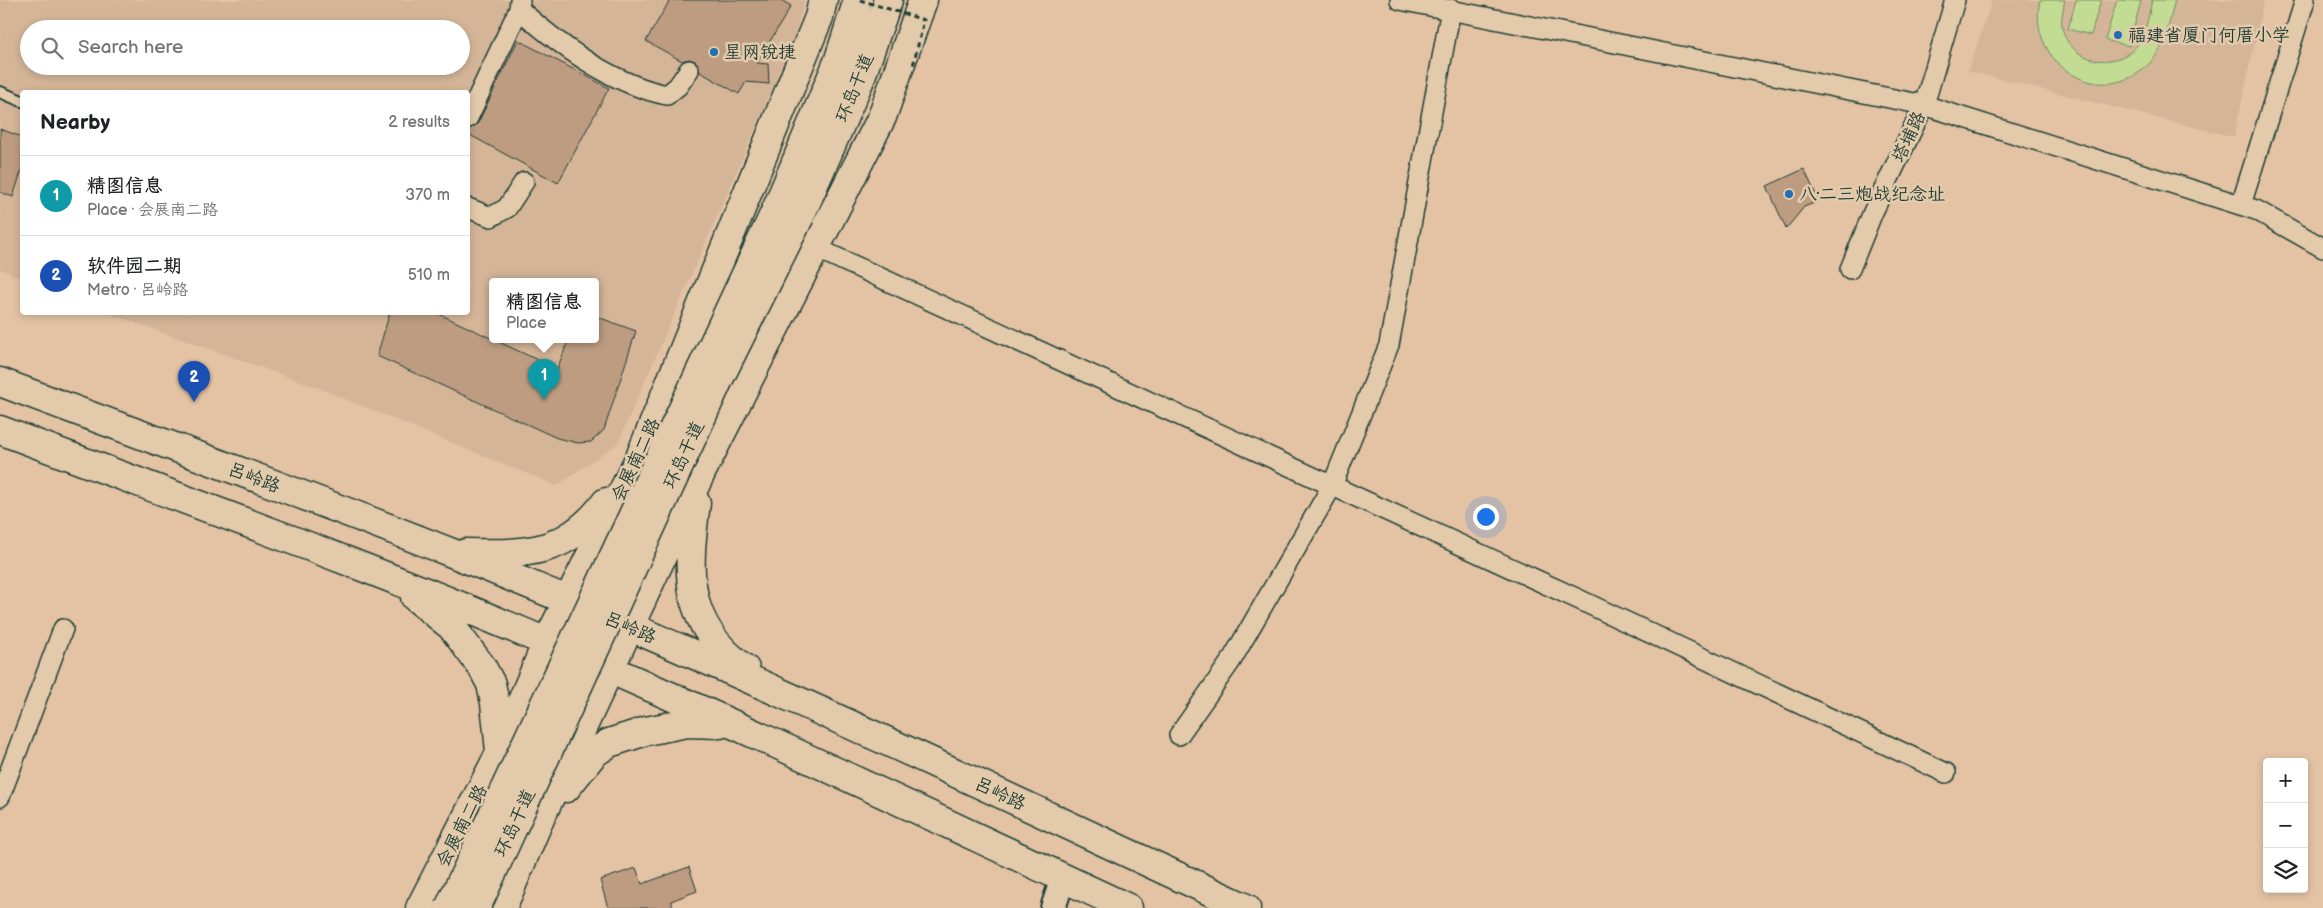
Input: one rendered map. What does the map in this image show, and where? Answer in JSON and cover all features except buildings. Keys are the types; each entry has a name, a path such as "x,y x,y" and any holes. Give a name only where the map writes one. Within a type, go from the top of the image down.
{"main road":[{"name":"会展南二路","path":"420,908 500,753 547,642 640,456 819,17 823,0"},
{"name":"环岛干道","path":"476,908 720,377 788,213 859,0"},
{"name":"环岛干道","path":"449,908 788,213 859,82 888,0"},
{"path":"502,908 538,823 699,477 882,117 923,0"},
{"name":"吕岭路","path":"0,382 451,552 567,600 791,696 1246,908"},
{"path":"0,430 392,579 547,642 610,669 1128,908"},
{"path":"451,552 511,553 540,550 570,536 582,529 640,456 699,477"},
{"path":"699,477 689,562 693,596 704,625 717,645 743,667 791,696"},
{"path":"392,579 452,627 482,667 491,684 495,703 500,753"},
{"path":"538,823 594,752 609,743 646,731 686,723 732,725"}],"street":[{"path":"1400,0 1924,105 2256,210 2323,248"},
{"name":"塔埔路","path":"1850,269 1873,212 1924,105 1955,0"},
{"path":"2241,205 2305,0"},
{"path":"470,114 519,4 567,50 646,91 667,95 678,86 689,70"},
{"path":"1179,734 1231,661 1332,486 1389,345 1451,9"},
{"path":"470,209 491,217 507,208 524,182"},
{"path":"816,248 1332,486 1946,773"},
{"path":"0,797 64,629"},
{"path":"1053,908 1063,878"}],"lane":[{"path":"0,92 20,100"}],"path":[{"path":"859,0 924,20 913,66"}],"shaded area":[{"path":"0,0 805,0 791,47 618,443 557,486 311,385 113,315 470,315 470,90 20,90 20,278 0,269"},
{"name":"福建省厦门何厝小学","path":"1992,0 2264,0 2234,137 1968,71"}],"green space":[{"path":"2040,0 2065,0 2062,27 2067,40 2074,49 2084,56 2096,60 2108,60 2120,58 2131,51 2140,41 2146,26 2152,0 2175,0 2160,49 2150,63 2131,77 2111,83 2091,82 2072,74 2056,61 2045,44 2039,23"},
{"path":"2076,0 2101,0 2091,35 2068,29"},
{"path":"2117,0 2141,1 2129,46 2105,40"}],"place":[{"name":"福建省厦门何厝小学","path":"2118,35"},
{"name":"星网锐捷","path":"714,52"},
{"name":"八·二三炮战纪念址","path":"1789,194"},
{"name":"精图信息","path":"544,400"},
{"name":"软件园二期","path":"194,402"}]}
